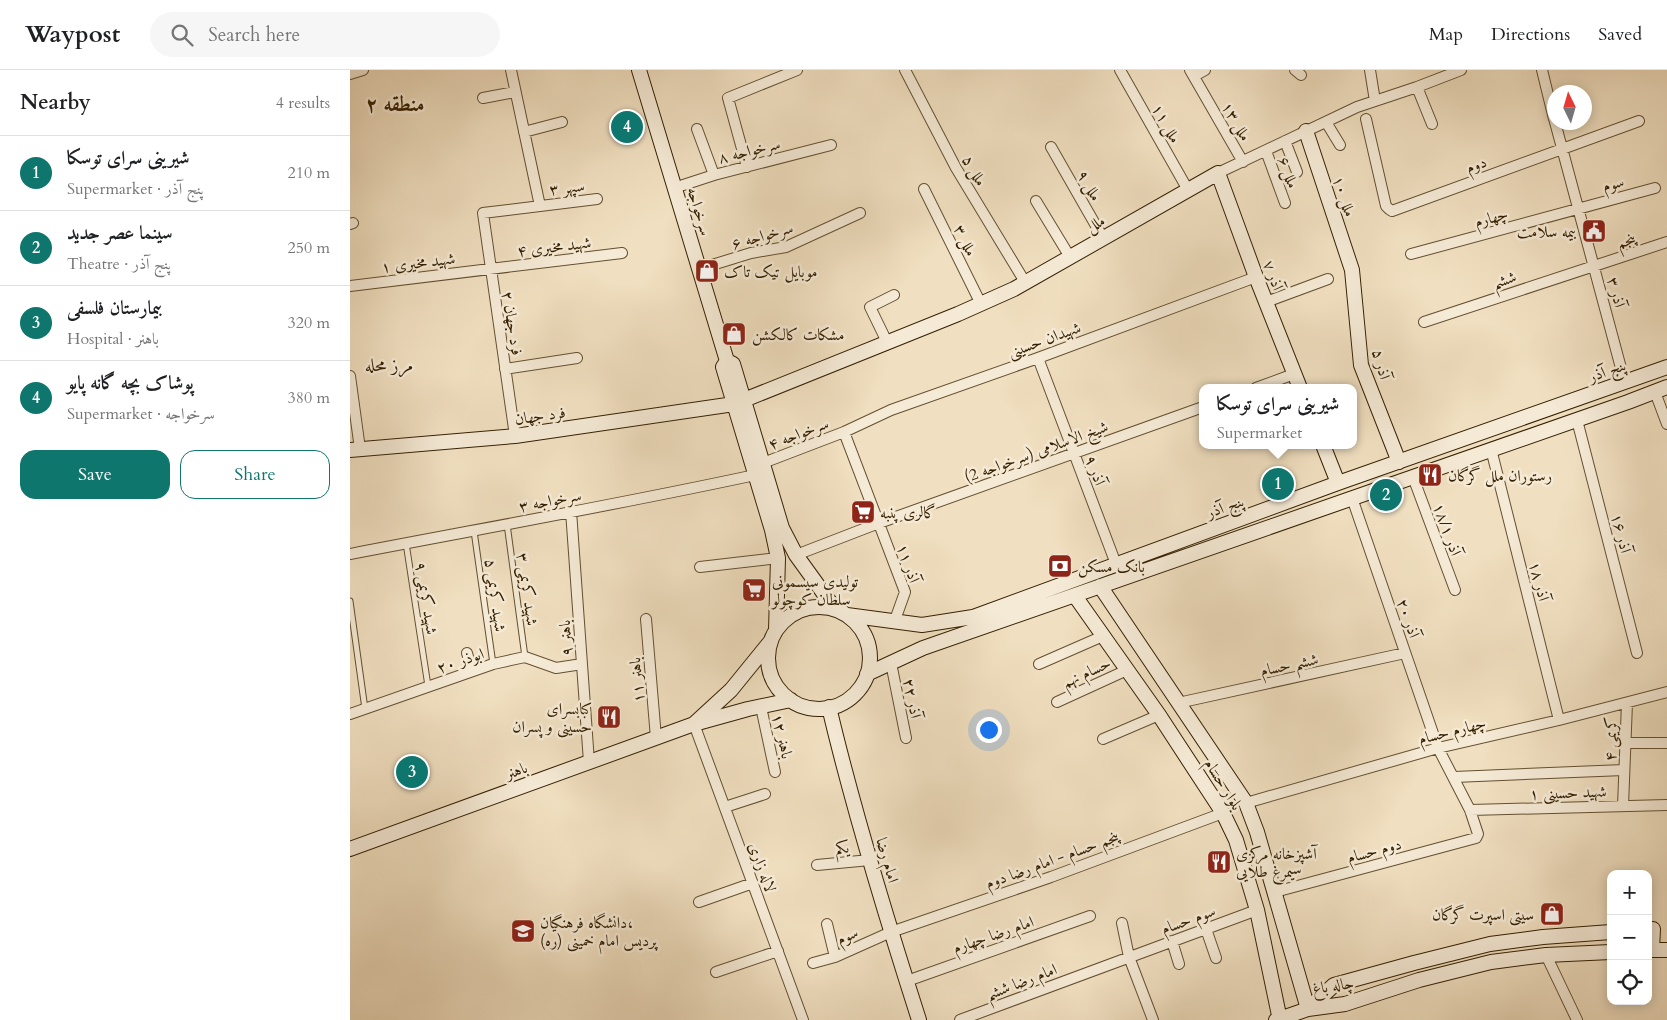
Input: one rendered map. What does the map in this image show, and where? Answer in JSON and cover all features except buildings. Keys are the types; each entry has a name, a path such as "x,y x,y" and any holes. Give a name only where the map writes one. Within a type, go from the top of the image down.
{"main road":[{"name":"سرخواجه","path":"639,70 727,364 739,402 763,463 782,528 796,555 841,612"},
{"name":"۱۰ ملل","path":"1306,132 1352,270"},
{"name":"ملل","path":"739,402 981,304 1025,282 1218,173"},
{"name":"آذر ۷","path":"1218,173 1298,384"},
{"name":"آذر ۵","path":"1352,270 1361,365 1399,462"},
{"name":"پنج آذر","path":"841,612 922,625 973,617 1338,483 1667,367"},
{"path":"867,674 923,648 1661,389"},
{"name":"سرخواجه","path":"739,402 778,558 773,636"},
{"name":"فرد جهان","path":"355,449 515,436 739,402"},
{"path":"1325,449 1338,483"},
{"name":"بلوار حسام","path":"1100,586 1246,803 1257,832 1308,1009"},
{"name":"بلوار حسام","path":"1075,596 1159,715 1223,813 1236,840 1257,910 1278,1020"},
{"path":"822,606 841,612 857,624 864,634 869,647 870,661 867,674 853,696 842,703 816,708 802,706 780,692 768,668 768,655 773,636 790,616 808,608 822,606"},
{"name":"باهنر","path":"694,724 731,690 773,636"},
{"name":"باهنر","path":"350,849 694,724 790,700"},
{"path":"1159,715 1178,703"},
{"name":"امام رضا","path":"829,707 841,760 891,932 919,1020"},
{"path":"1652,930 1667,930"},
{"name":"چاله باغ","path":"1308,1009 1334,985 1414,963 1490,944 1543,937 1607,932"},
{"path":"1652,950 1667,950"},
{"name":"چاله باغ","path":"1308,1009 1344,1004 1419,980 1491,962 1546,955 1607,952"},
{"path":"1278,1020 1308,1009"}],"street":[{"path":"350,74 363,70"},
{"path":"510,70 540,206"},
{"path":"747,167 728,98 797,70"},
{"name":"ملل ۵","path":"905,70 956,168 1025,282"},
{"name":"۱۱ ملل","path":"1120,70 1188,190"},
{"path":"1192,73 1204,70"},
{"path":"1370,70 1375,101"},
{"name":"ملل","path":"1218,173 1357,107 1417,88 1461,70"},
{"name":"۳ آذر","path":"1542,70 1547,90"},
{"name":"ملل ۱۳","path":"1192,73 1243,162"},
{"path":"1417,88 1432,124"},
{"path":"483,98 515,92"},
{"name":"دوم","path":"1366,119 1386,206 1392,211 1562,148 1639,122"},
{"path":"524,132 562,122"},
{"path":"1326,122 1340,145"},
{"path":"697,129 714,175"},
{"name":"۳ آذر","path":"1557,130 1626,383"},
{"path":"1285,141 1297,172"},
{"name":"۸ سرخواجه","path":"674,188 714,175 831,145"},
{"name":"ملل ۹","path":"1051,147 1104,238"},
{"name":"۶ ملل","path":"1266,151 1285,203"},
{"name":"سوم","path":"1578,208 1656,188"},
{"name":"ملل ۳","path":"924,189 981,304"},
{"name":"۳ سپهر","path":"483,213 598,199"},
{"path":"1036,201 1070,257"},
{"name":"چهارم","path":"1411,254 1578,208"},
{"name":"۲ فرد جهان","path":"483,213 515,436"},
{"name":"سرخواجه ۶","path":"699,269 751,253 786,247 860,214"},
{"name":"پنجم","path":"1595,266 1667,242"},
{"name":"۴ شهید مخیری","path":"490,269 622,253"},
{"name":"ششم","path":"1424,322 1595,266"},
{"name":"شهید مخیری ۱","path":"350,286 490,269"},
{"name":"شهیدان حسینی","path":"844,432 891,410 1256,277"},
{"path":"1266,302 1328,279"},
{"path":"887,342 870,307 894,295"},
{"path":"505,369 577,358"},
{"name":"۹ آذر","path":"1038,358 1116,564"},
{"path":"1267,384 1294,374"},
{"path":"350,376 355,449"},
{"path":"1661,389 1667,424"},
{"name":"شیخ الاسلامی (سرخواجه 2)","path":"796,555 879,523 1199,408"},
{"name":"۱۶ آذر","path":"1577,420 1637,653"},
{"name":"سرخواجه ۴","path":"763,463 844,432"},
{"name":"آذر ۱۱","path":"844,432 905,592 895,620"},
{"name":"۱۸ آذر","path":"1491,449 1559,720"},
{"name":"سرخواجه ۳","path":"350,554 756,476"},
{"name":"۱۸/۱ آذر","path":"1412,477 1454,590"},
{"name":"۲۰ آذر","path":"1352,498 1438,748 1470,810 1478,834"},
{"name":"۹ باهنر","path":"571,511 589,762"},
{"path":"700,567 778,558"},
{"name":"باهنر ۱۱","path":"646,619 656,738"},
{"path":"1039,664 1103,636"},
{"path":"467,653 472,671"},
{"name":"ششم حسام","path":"1178,703 1406,653"},
{"path":"525,657 556,668 582,664"},
{"name":"ابوذر ۲۰","path":"350,714 493,664 525,657"},
{"name":"۲۲ آذر","path":"891,663 906,738"},
{"name":"حسام نهم","path":"1057,702 1127,670"},
{"name":"چهارم حسام","path":"1246,803 1438,748 1559,720 1667,692"},
{"name":"کریمی ۴","path":"1622,806 1627,703"},
{"name":"۱۲ باهنر","path":"761,707 775,772"},
{"path":"1103,739 1159,715"},
{"name":"لاله زاری","path":"694,724 803,1020"},
{"path":"1625,743 1667,743"},
{"path":"1454,777 1624,770"},
{"path":"725,807 766,794"},
{"name":"۱ شهید حسینی","path":"1470,810 1667,805"},
{"name":"پنجم حسام - امام رضا دوم","path":"891,932 1051,877 1223,813"},
{"name":"دوم حسام","path":"1275,892 1476,838 1478,834"},
{"name":"یکم","path":"816,865 870,860"},
{"path":"699,902 753,883"},
{"name":"سوم حسام","path":"1129,957 1257,910"},
{"name":"امام رضا چهارم","path":"906,981 1090,916"},
{"path":"1122,922 1129,957 1153,1020"},
{"path":"827,924 835,957"},
{"path":"1206,929 1216,958"},
{"name":"سوم","path":"813,963 835,957 891,932"},
{"path":"1172,941 1179,964"},
{"path":"716,972 778,951"},
{"path":"1546,955 1577,1020"},
{"name":"امام رضا ششم","path":"960,1020 1129,957"}],"lane":[{"name":"۳ شهید کریمی","path":"507,524 525,657"},
{"name":"۵ شهید کریمی","path":"474,530 493,664"},
{"name":"۹ شهید کریمی","path":"406,543 428,686"},
{"path":"350,601 366,709"}],"place":[{"name":"پوشاک بچه گانه پایو","path":"627,127"},
{"name":"بیمه سلامت","path":"1594,231"},
{"name":"موبایل تیک تاک","path":"707,271"},
{"name":"مشکات کالکشن","path":"734,334"},
{"name":"رستوران ملل گرگان","path":"1430,475"},
{"name":"شیرینی سرای توسکا","path":"1278,484"},
{"name":"سینما عصر جدید","path":"1386,495"},
{"name":"گالری پنبه","path":"863,512"},
{"name":"بانک مسکن","path":"1060,566"},
{"name":"تولیدی سیسمونی سلطان کوچولو","path":"754,590"},
{"name":"کبابسرای حسینی و پسران","path":"609,717"},
{"name":"بیمارستان فلسفی","path":"412,772"},
{"name":"آشپزخانه مرکزی سیمرغ طلایی","path":"1219,862"},
{"name":"سیتی اسپرت گرگان","path":"1552,914"},
{"name":"دانشگاه فرهنگیان، پردیس امام خمینی (ره)","path":"523,931"}],"district":[{"name":"منطقه ۲","path":"395,104"},
{"name":"مرز محله","path":"389,365"}]}
